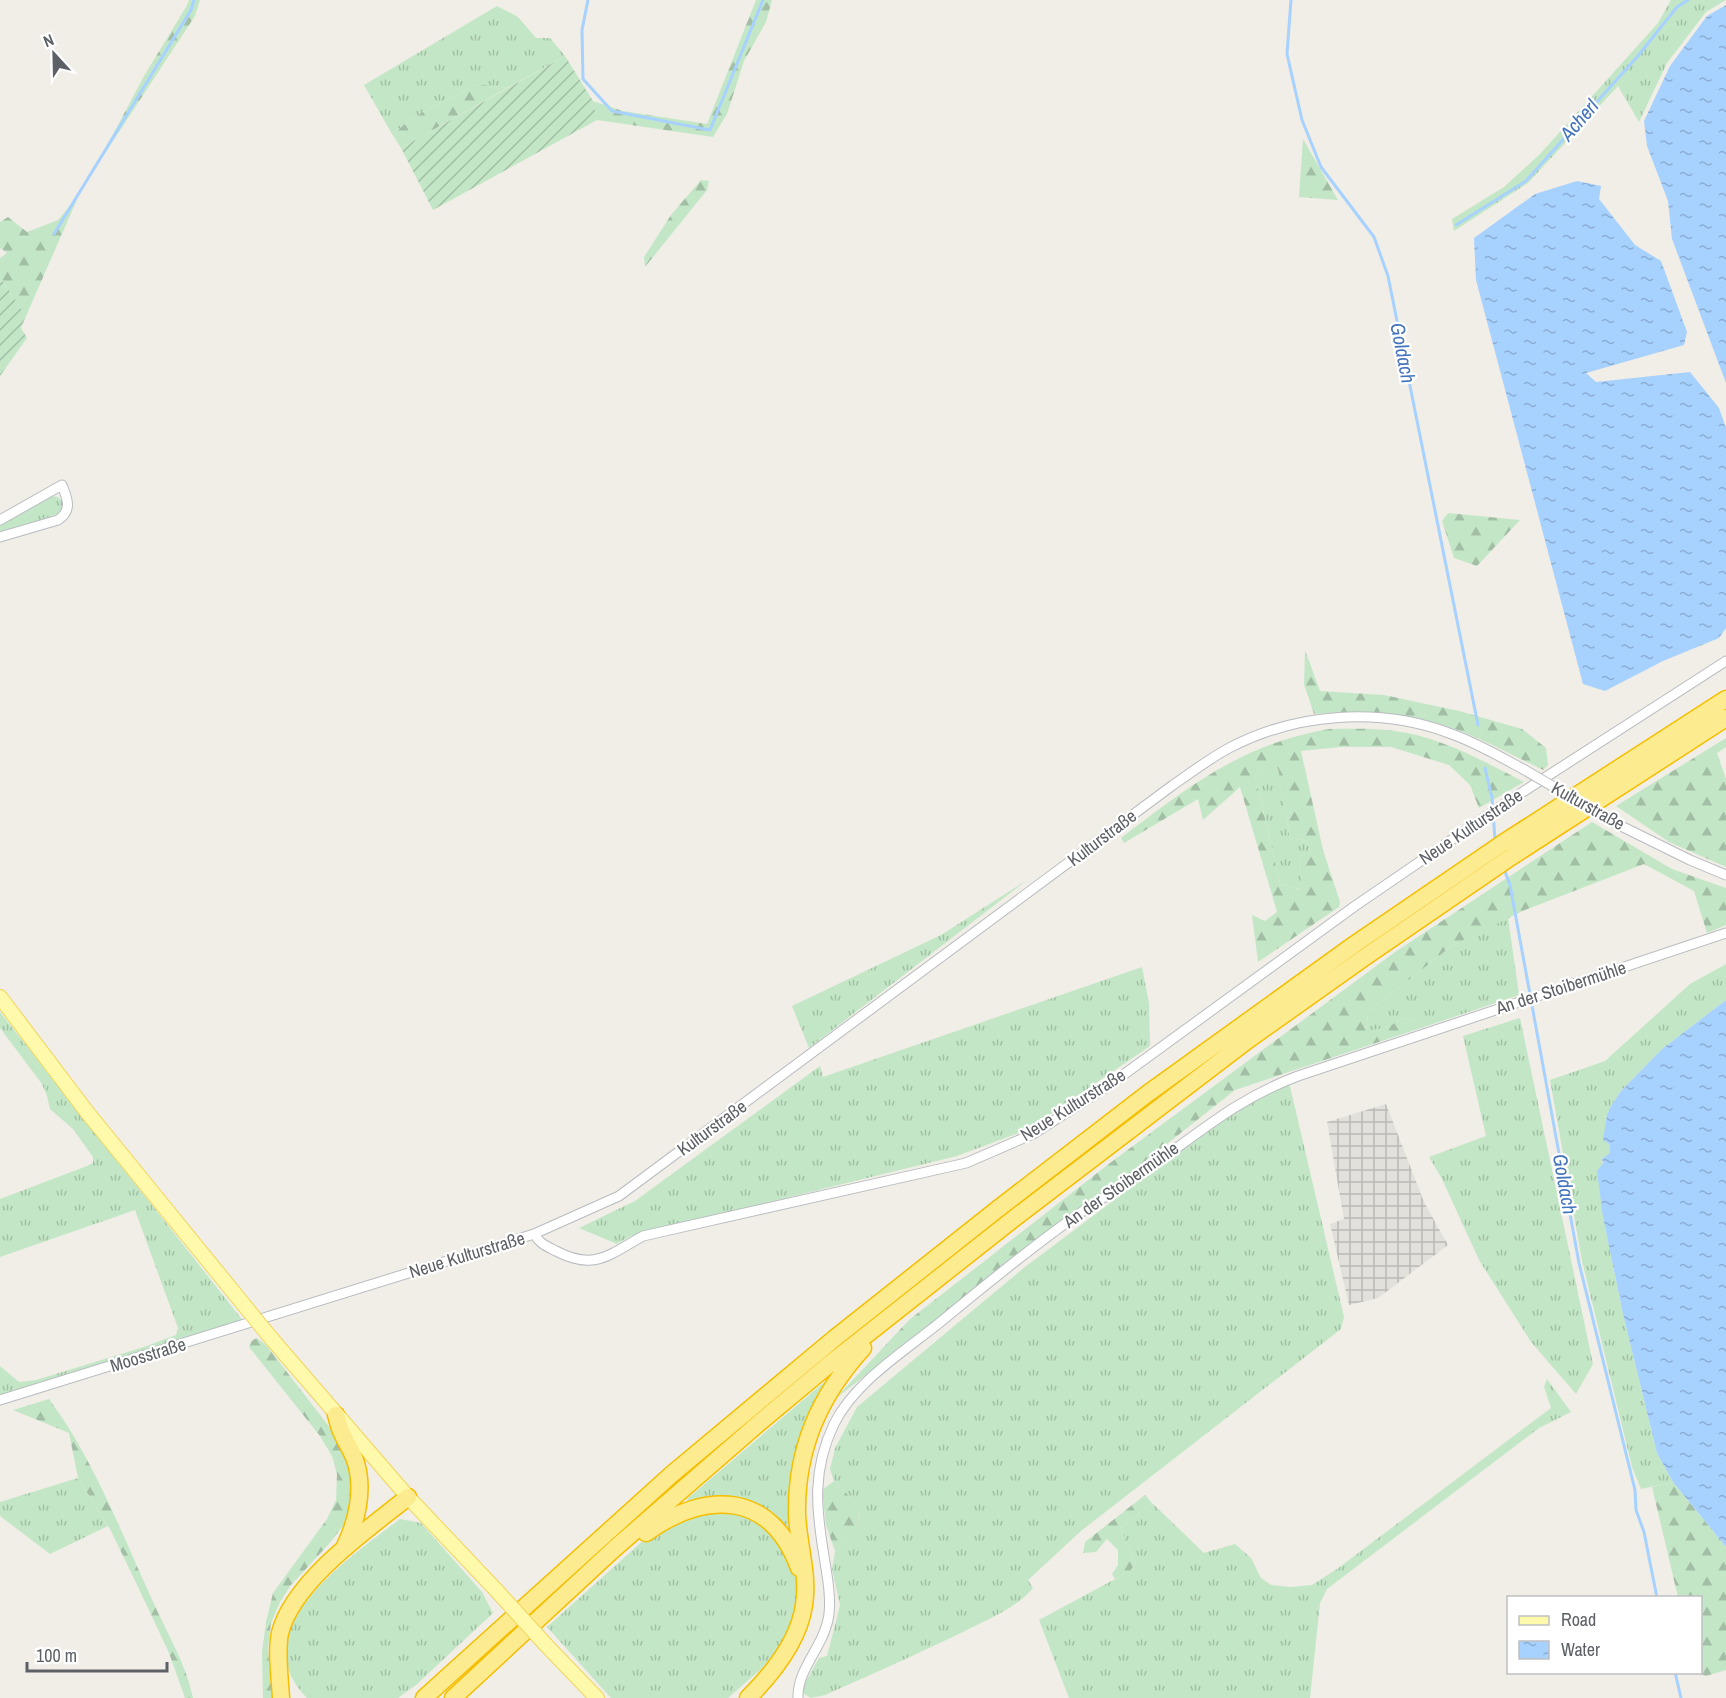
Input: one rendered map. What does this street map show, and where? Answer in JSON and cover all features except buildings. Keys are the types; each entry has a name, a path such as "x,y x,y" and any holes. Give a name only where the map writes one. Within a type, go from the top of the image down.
{"highway":[{"path":"453,1698 614,1549 768,1416 1029,1206 1248,1040 1507,850 1726,699"},
{"path":"1507,850 1726,718"},
{"path":"424,1698 681,1466 835,1338 999,1208 1239,1027 1355,944 1492,861"},
{"path":"748,1698 782,1658 800,1624 805,1603 805,1566 797,1515 799,1478 806,1438 843,1370 865,1346 899,1319 908,1302"},
{"path":"336,1415 341,1432 356,1462 360,1494 353,1530 344,1550"},
{"path":"281,1698 279,1634 291,1606 308,1584 344,1550 408,1497"},
{"path":"614,1549 633,1542 659,1524 686,1510 712,1504 736,1506 755,1512 774,1527 788,1543 804,1580"},
{"path":"279,1665 291,1692 297,1698"},
{"path":"412,1698 428,1685 444,1678"}],"main road":[{"path":"0,997 87,1112 336,1415 408,1497 597,1698"}],"street":[{"path":"0,520 62,485 68,506 63,516 0,537"},
{"name":"Neue Kulturstraße","path":"297,1309 534,1234 540,1243 571,1259 596,1260 607,1257 643,1236 966,1163 1033,1134 1108,1086 1355,906 1504,804 1726,661"},
{"name":"Kulturstraße","path":"534,1234 619,1196 1173,785 1230,748 1266,732 1304,722 1335,718 1382,718 1406,721 1449,733 1475,743 1619,825 1726,875"},
{"name":"An der Stoibermühle","path":"798,1698 800,1680 825,1632 830,1606 818,1519 816,1492 818,1474 824,1450 839,1416 849,1401 868,1381 1028,1251 1242,1101 1298,1076 1726,933"},
{"name":"Moosstraße","path":"0,1400 297,1309"}],"shaded area":[{"path":"1386,1104 1424,1202 1448,1245 1378,1298 1349,1305 1330,1224 1344,1219 1327,1122"}],"green space":[{"path":"189,0 200,0 195,16 94,170 144,76"},
{"path":"756,0 772,0 766,22 744,61 727,114 713,137 597,120 593,101 623,111 707,124"},
{"path":"1671,0 1726,0 1706,12 1667,63 1639,122 1618,86 1528,183 1454,231 1452,219 1504,187 1540,154 1658,23"},
{"path":"497,6 518,17 536,38 550,38 565,56 507,88 478,84 419,114 392,134 364,85"},
{"path":"565,56 593,101 597,120 433,210 401,148"},
{"path":"478,84 507,88 401,148 392,134 419,114"},
{"path":"1303,139 1338,200 1299,197"},
{"path":"701,180 709,181 707,190 645,267 644,257 671,215"},
{"path":"79,195 26,316 2,280 0,282 0,258 7,253 0,248 0,222 8,217 27,232 58,220"},
{"path":"2,280 26,316 21,328 27,338 0,376 0,282"},
{"path":"50,496 58,497 62,501 63,508 60,513 0,534 0,524"},
{"path":"1448,513 1520,520 1477,566 1454,558 1442,521"},
{"path":"1305,650 1320,691 1384,695 1459,711 1522,729 1546,748 1548,765 1543,770 1491,744 1422,719 1376,712 1314,714 1304,684"},
{"path":"1329,729 1378,729 1412,734 1445,744 1524,782 1479,808 1470,785 1449,765 1391,747 1340,747 1301,751 1323,850 1340,902 1339,907 1258,962 1252,915 1265,921 1277,912 1240,787 1203,820 1198,799 1124,843 1121,838 1170,801 1218,770 1243,756 1298,736","holes":["1278,768 1290,838 1307,841 1311,852 1300,856 1301,890 1280,884 1255,775"]},
{"path":"1726,738 1726,747 1717,753 1726,779 1726,867 1669,842 1616,806"},
{"path":"1278,767 1290,838 1307,841 1311,853 1300,856 1302,890 1280,884 1255,775"},
{"path":"1592,822 1672,869 1726,888 1726,925 1707,933 1694,891 1644,864 1525,910 1453,945 1368,1012 1366,1031 1389,1027 1401,1018 1420,1020 1424,1027 1235,1090 1115,1185 1003,1265 835,1399 909,1320 1110,1163 1395,952"},
{"path":"1027,880 809,1048 792,1006 941,935"},
{"path":"1508,917 1519,995 1424,1027 1419,1020 1401,1018 1389,1027 1366,1032 1368,1012 1453,945"},
{"path":"1726,964 1726,1000 1662,1049 1621,1091 1611,1106 1607,1142 1610,1146 1610,1154 1602,1159 1603,1217 1623,1314 1657,1453 1673,1482 1641,1489 1632,1467 1582,1261 1550,1080 1605,1061 1690,984"},
{"path":"1142,967 1149,1003 1150,1046 1029,1129 957,1156 631,1236 617,1244 579,1228 635,1201 820,1066 823,1077"},
{"path":"0,1012 244,1322 193,1335 0,1395 0,1366 19,1382 36,1380 144,1347 176,1335 178,1328 135,1210 0,1257 0,1199 87,1166 93,1163 93,1157 73,1129 50,1109 42,1084 0,1028"},
{"path":"1520,1018 1593,1364 1576,1394 1531,1342 1479,1260 1442,1179 1429,1157 1486,1136 1463,1036"},
{"path":"1289,1082 1344,1317 1341,1329 1081,1531 1028,1580 1033,1588 1019,1602 946,1640 825,1695 811,1698 803,1693 804,1685 819,1658 827,1656 840,1605 832,1569 835,1551 858,1532 859,1506 834,1481 830,1469 835,1448 857,1407 1025,1267 1238,1107"},
{"path":"257,1338 266,1345 338,1438 347,1457 352,1493 351,1509 347,1521 291,1585 280,1602 271,1623 268,1648 272,1698 263,1698 262,1652 273,1593 327,1519 336,1500 337,1474 332,1456 320,1436 249,1347 251,1341"},
{"path":"829,1378 799,1443 800,1552 786,1528 766,1512 740,1500 715,1496 688,1502 687,1499"},
{"path":"1547,1379 1571,1412 1539,1428 1327,1589 1320,1603 1310,1698 1069,1698 1039,1620 1130,1571 1136,1563 1120,1528 1152,1503 1204,1553 1235,1544 1251,1558 1261,1578 1271,1585 1290,1587 1312,1585 1337,1569 1551,1408 1544,1387"},
{"path":"49,1399 79,1445 105,1495 180,1659 193,1698 185,1698 169,1653 110,1529 78,1478 69,1433 13,1410"},
{"path":"78,1478 108,1526 50,1554 0,1516 0,1502"},
{"path":"834,1481 859,1506 858,1532 835,1551 826,1525 822,1490"},
{"path":"1673,1482 1726,1547 1726,1670 1706,1676 1700,1674 1702,1674 1702,1596 1678,1596 1652,1487"},
{"path":"1145,1495 1152,1503 1120,1528 1136,1563 1130,1571 1115,1579 1112,1574 1118,1565 1118,1550 1107,1539 1096,1552 1083,1553 1085,1542"},
{"path":"738,1510 772,1528 796,1572 798,1591 795,1617 778,1649 761,1669 728,1698 611,1698 547,1627 656,1529 678,1516"},
{"path":"400,1519 421,1523 482,1592 493,1613 416,1685 398,1698 307,1698 290,1672 286,1647 294,1621 310,1597 332,1574"}],"water":[{"path":"1726,5 1726,383 1672,239 1668,201 1647,146 1644,121 1670,66 1707,16"},
{"path":"1577,181 1601,186 1599,199 1635,245 1661,261 1687,332 1684,345 1586,373 1596,382 1690,372 1719,408 1726,428 1726,628 1719,638 1663,661 1605,691 1583,684 1476,280 1474,238 1535,194"},
{"path":"1726,1000 1726,1547 1673,1482 1657,1453 1623,1314 1603,1217 1597,1171 1603,1163 1602,1159 1610,1153 1610,1146 1603,1141 1607,1115 1621,1091 1662,1049"}],"waterway":[{"path":"54,234 191,10 194,0"},
{"path":"588,0 582,30 583,79 612,111 710,130 763,0"},
{"name":"Goldach","path":"1291,0 1287,54 1302,120 1321,167 1374,237 1388,276 1478,725"},
{"name":"Acherl","path":"1456,225 1526,181 1637,57 1677,7 1688,0"},
{"name":"Goldach","path":"1485,768 1492,798 1495,840"},
{"name":"Goldach","path":"1504,869 1510,885 1579,1263 1635,1490 1636,1510 1644,1532 1657,1596"},
{"name":"Goldach","path":"1675,1674 1681,1698"}]}
